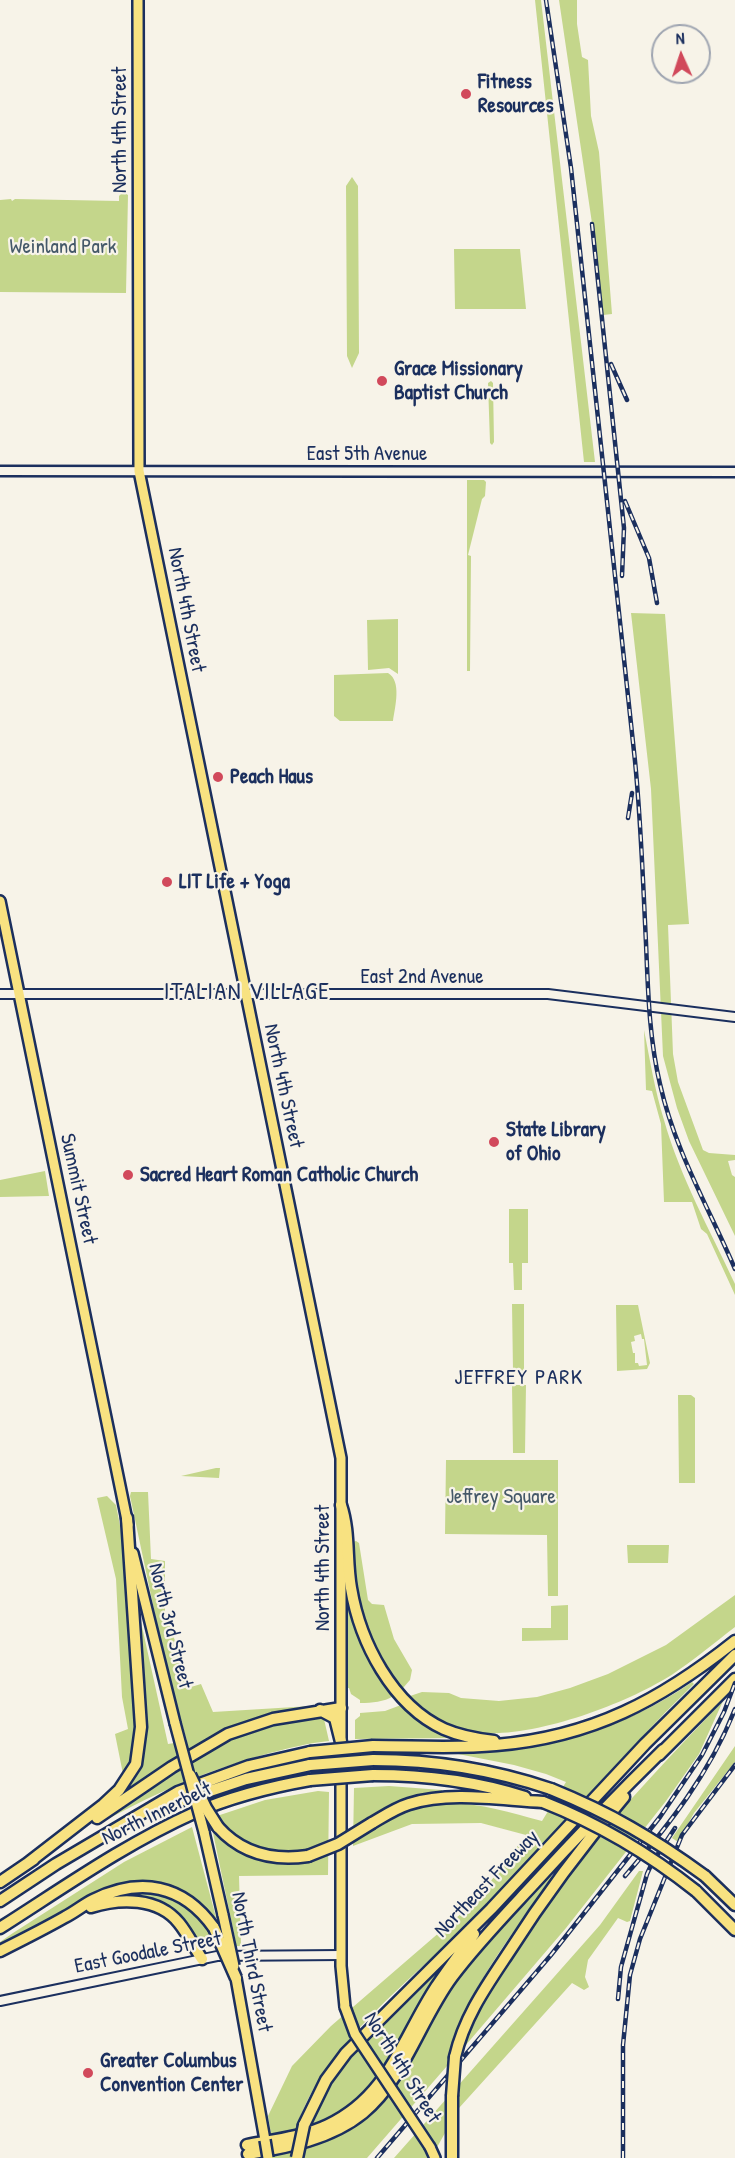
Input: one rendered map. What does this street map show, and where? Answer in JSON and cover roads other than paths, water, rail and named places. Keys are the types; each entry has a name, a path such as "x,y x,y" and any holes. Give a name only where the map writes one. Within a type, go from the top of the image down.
{"highway":[{"path":"341,1505 345,1522 350,1579 358,1617 367,1642 388,1679 418,1712 439,1726 460,1735 515,1743 575,1731 624,1713 678,1683 735,1641"},
{"path":"28,1863 103,1805 119,1790 136,1764 141,1727 127,1518"},
{"name":"Northeast Freeway","path":"297,2158 304,2125 326,2080 346,2053 491,1910 645,1744 735,1654"},
{"path":"491,1910 436,1986 385,2077 367,2098 341,2118 326,2126 248,2149 311,2140 349,2123 377,2099 390,2084 431,2011 466,1959 597,1814 735,1679"},
{"path":"0,1882 150,1784 172,1767 228,1734 273,1719 341,1708"},
{"path":"320,1710 335,1718 342,1742"},
{"name":"North Innerbelt","path":"0,1901 178,1792 226,1773 310,1752 373,1746 479,1746 515,1743"},
{"path":"452,2158 452,2096 455,2056 466,2021 553,1885 663,1750"},
{"name":"North Innerbelt","path":"126,1822 195,1794 246,1779 310,1765 373,1760 443,1763 482,1769 517,1778 593,1806 642,1832 705,1876 735,1905"},
{"path":"190,1775 218,1827 231,1840 248,1850 268,1857 308,1856 338,1844 409,1804 427,1800 469,1798 543,1803"},
{"name":"North Innerbelt","path":"0,1928 123,1850 168,1826 227,1801 261,1790 310,1780 373,1775 428,1776 500,1789 592,1823 662,1864 696,1891 735,1930"},
{"path":"0,1951 92,1900 129,1887 164,1889 189,1901 208,1919 217,1933 236,1978"},
{"path":"68,1915 108,1903 123,1901 150,1904 162,1908 175,1918 202,1959"}],"main road":[{"name":"North 4th Street","path":"138,0 140,471 341,1458 341,1985 345,2007 355,2034 435,2158"},
{"name":"East 5th Avenue","path":"0,471 735,472"},
{"name":"Summit Street","path":"0,901 119,1485"},
{"name":"North 3rd Street","path":"119,1485 137,1574 190,1775"},
{"name":"North Third Street","path":"190,1775 236,1978 268,2158"}],"street":[{"name":"East 2nd Avenue","path":"0,994 548,994 735,1017"},
{"name":"East Goodale Street","path":"0,2001 202,1959 232,1955 341,1955"}],"railway":[{"path":"546,0 571,168 635,761 653,1049 666,1109 674,1132 735,1269"},
{"path":"592,224 624,528 622,576"},
{"path":"611,364 627,400"},
{"path":"625,501 649,558 657,603"},
{"path":"628,818 632,793"},
{"path":"377,2158 551,1955 660,1817 702,1755 724,1712 735,1683"},
{"path":"625,1876 701,1777 735,1709"},
{"path":"623,2158 623,2045 630,1975 640,1939 682,1835 735,1765"},
{"path":"618,1999 621,1967 647,1874 675,1828"}],"place":[{"name":"Fitness Resources","path":"466,94"},
{"name":"Grace Missionary Baptist Church","path":"382,381"},
{"name":"Peach Haus","path":"218,777"},
{"name":"LIT Life + Yoga","path":"167,882"},
{"name":"State Library of Ohio","path":"494,1142"},
{"name":"Sacred Heart Roman Catholic Church","path":"128,1175"},
{"name":"Greater Columbus Convention Center","path":"88,2073"}],"district":[{"name":"ITALIAN VILLAGE","path":"247,993"},
{"name":"JEFFREY PARK","path":"519,1378"}],"park label":[{"name":"Weinland Park","path":"63,247"},
{"name":"Jeffrey Square","path":"501,1497"}]}
